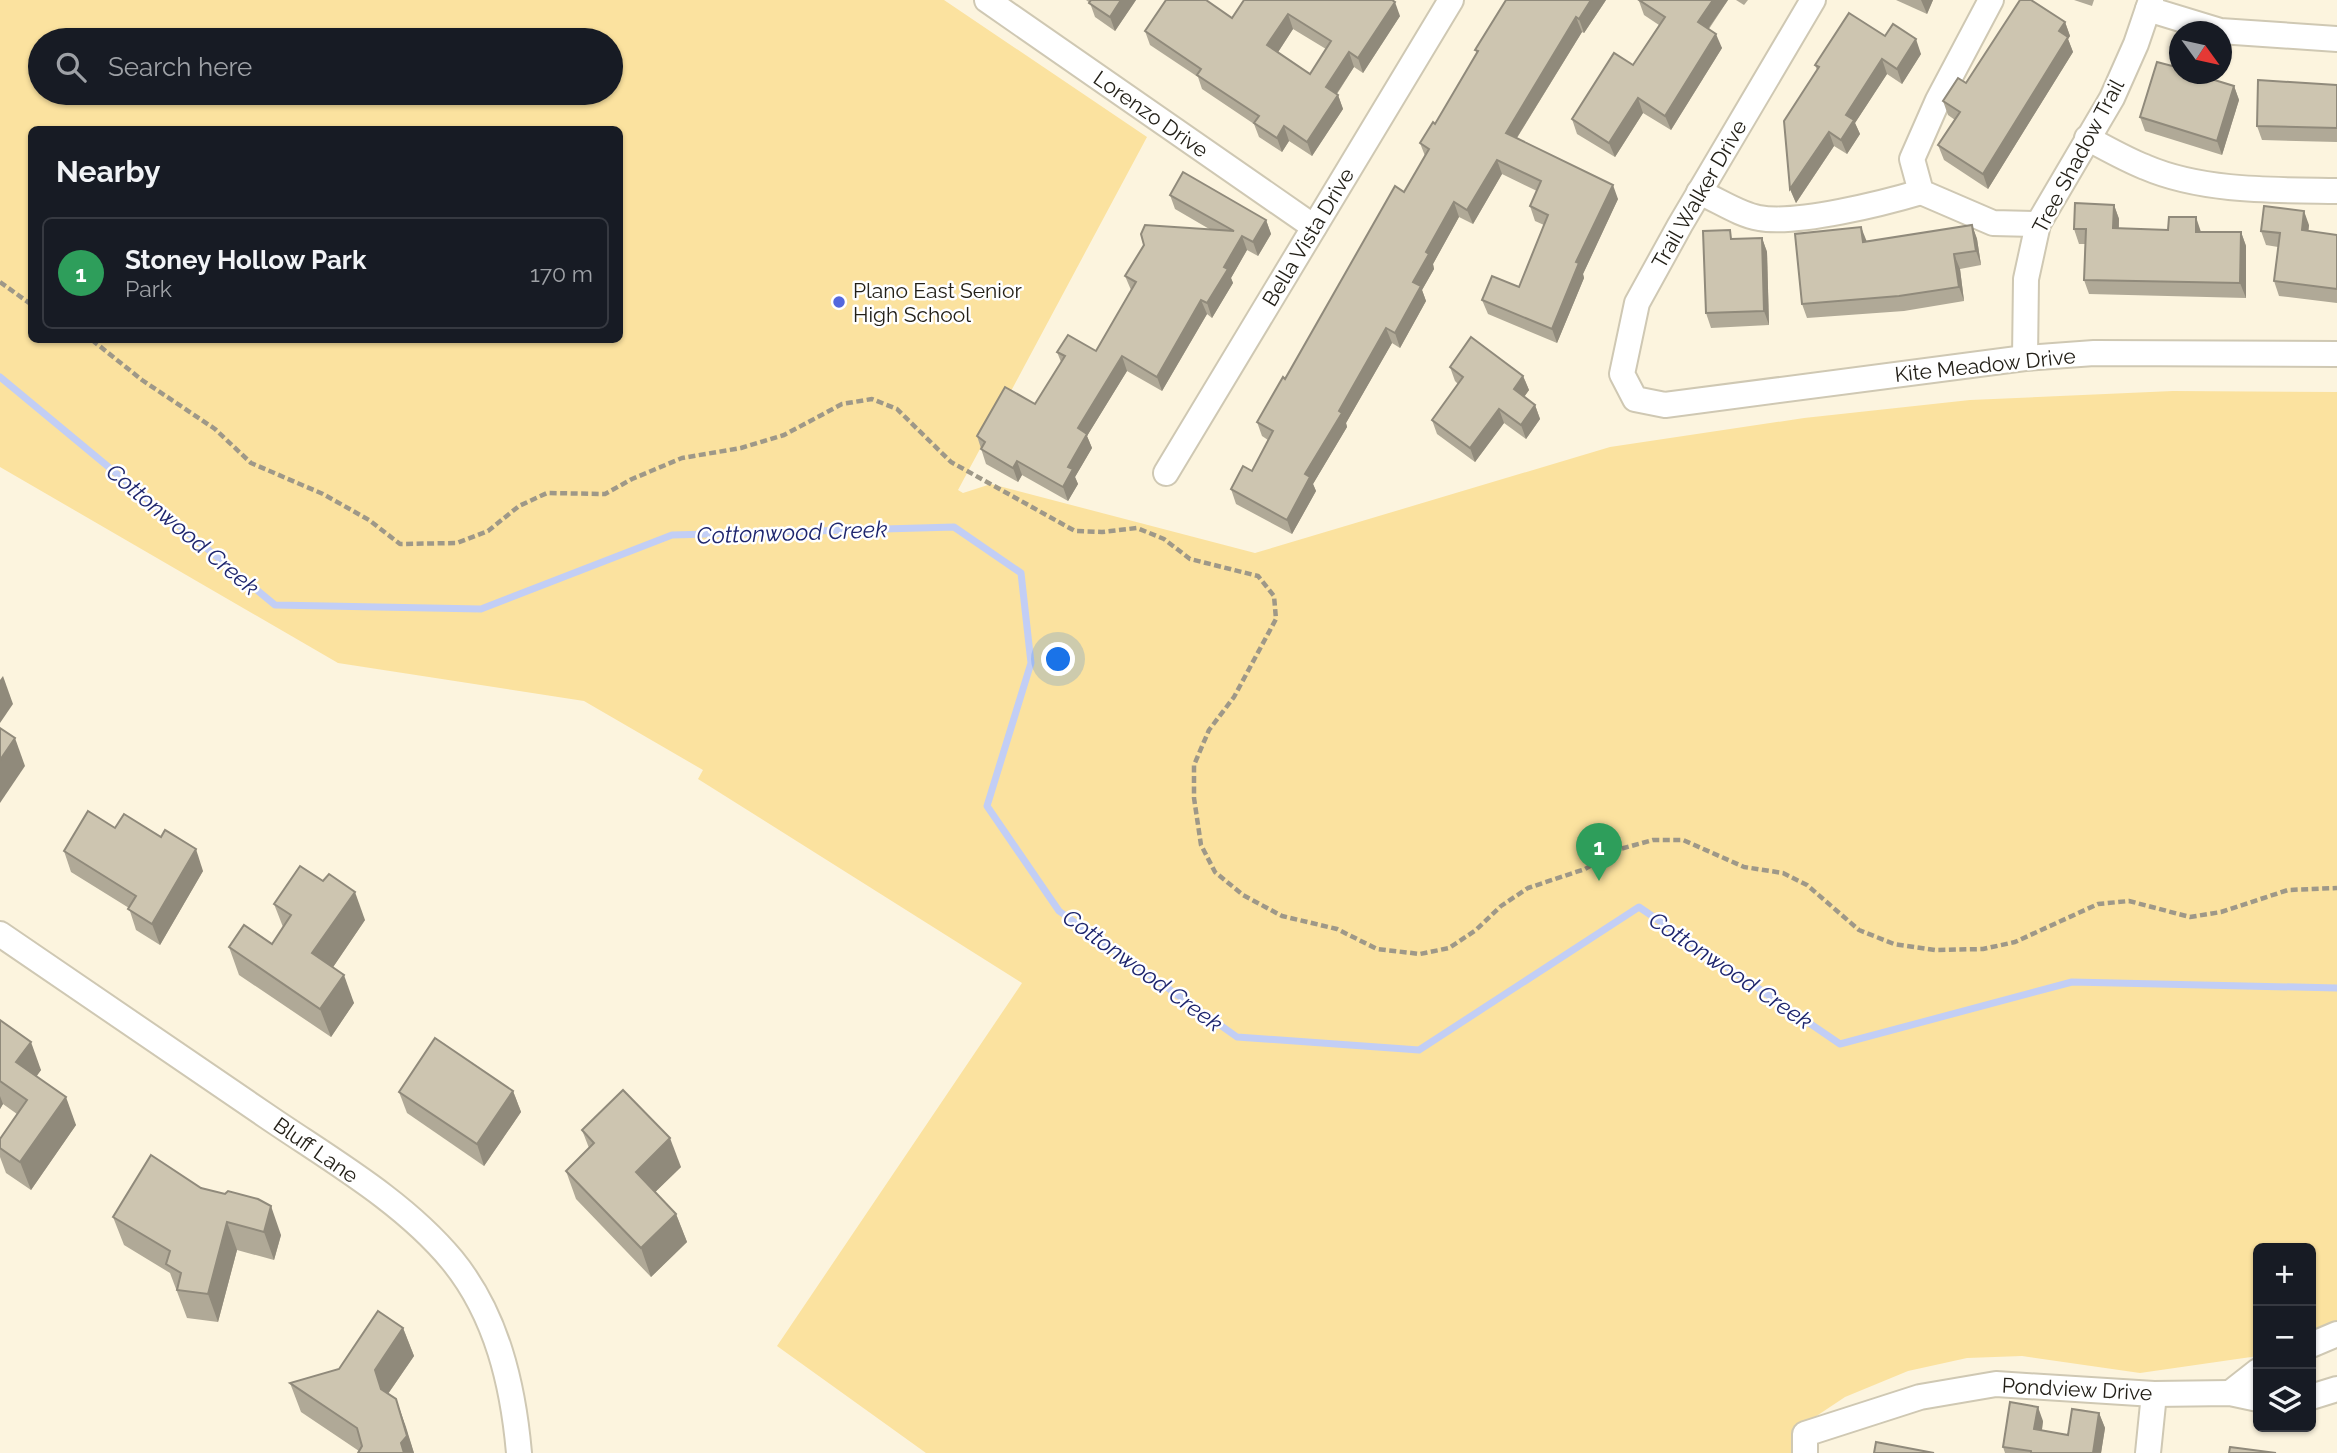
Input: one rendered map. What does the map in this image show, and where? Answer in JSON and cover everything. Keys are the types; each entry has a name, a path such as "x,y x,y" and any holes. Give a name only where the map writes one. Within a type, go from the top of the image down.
{"street":[{"name":"Lorenzo Drive","path":"987,0 1314,227"},
{"name":"Bella Vista Drive","path":"1166,473 1451,0"},
{"name":"Trail Walker Drive","path":"1635,398 1622,374 1637,303 1699,192 1813,0"},
{"path":"1921,192 1912,159 1938,100 1991,0"},
{"path":"2149,5 2220,31 2337,39"},
{"name":"Tree Shadow Trail","path":"2025,358 2026,279 2038,224 2112,98 2149,5"},
{"path":"2087,138 2147,168 2195,180 2260,190 2337,191"},
{"path":"1699,192 1758,218 1786,219 1883,204 1921,192 1993,223 2038,224"},
{"name":"Kite Meadow Drive","path":"1635,398 1665,405 2025,358 2094,353 2337,354"},
{"name":"Bluff Lane","path":"0,934 313,1148 419,1226 453,1261 477,1298 499,1346 514,1400 519,1453"},
{"path":"2316,1343 2337,1334"},
{"path":"2230,1393 2253,1375"},
{"name":"Pondview Drive","path":"1805,1443 1920,1397 1996,1384 2154,1394 2230,1393 2253,1398"},
{"path":"2316,1395 2337,1389"},
{"path":"2148,1453 2154,1394"}],"path":[{"path":"0,282 28,303"},
{"path":"96,343 142,380 215,429 251,463 323,494 369,520 400,544 457,543 488,531 519,506 547,493 605,494 632,479 682,458 784,435 842,404 872,399 897,409 951,462 1074,531 1102,532 1137,528 1164,538 1190,559 1258,576 1274,596 1276,619 1234,697 1209,730 1194,765 1194,798 1201,845 1215,872 1242,895 1282,916 1337,929 1377,949 1420,954 1449,948 1528,888 1585,869 1620,849 1653,840 1683,840 1744,867 1783,873 1807,885 1859,930 1894,944 1935,950 1983,949 2015,942 2098,904 2129,901 2190,917 2221,912 2288,890 2337,888"}],"shaded area":[{"path":"0,0 944,0 1147,137 958,490 963,493 991,484 1255,553 1610,447 1804,418 1970,400 2173,391 2337,392 2337,1324 2316,1334 2316,1243 2253,1243 2253,1357 2140,1373 2022,1356 1967,1358 1908,1371 1845,1397 1806,1423 1795,1453 926,1453 777,1346 1022,983 698,779 703,770 584,701 338,663 0,467"}],"building":[{"path":"1091,0 1121,0 1110,17 1089,3"},
{"path":"1166,0 1206,0 1232,18 1244,0 1395,2 1358,58 1349,52 1326,87 1338,95 1307,142 1284,126 1277,138 1254,123 1259,116 1197,75 1201,69 1145,31","holes":["1288,14 1331,41 1310,74 1267,45"]},
{"path":"1506,0 1591,0 1579,19 1576,17 1506,133 1613,185 1576,262 1579,263 1552,329 1482,300 1492,276 1519,287 1548,215 1530,206 1541,181 1497,160 1467,210 1454,202 1426,252 1429,254 1413,282 1421,286 1395,333 1386,328 1339,411 1342,413 1305,474 1310,477 1287,520 1231,489 1243,466 1252,471 1273,431 1257,422 1283,377 1285,379 1395,186 1404,192 1429,149 1420,143 1433,122 1435,124"},
{"path":"1639,0 1713,0 1698,22 1716,34 1665,116 1638,98 1609,143 1572,119 1614,53 1633,65 1665,17"},
{"path":"2020,0 2031,0 2065,22 2059,31 2068,37 1983,174 1938,145 1960,112 1943,101 1958,78 1966,83"},
{"path":"1849,13 1885,36 1893,24 1916,39 1897,69 1882,59 1846,115 1854,120 1841,140 1829,132 1790,189 1784,121 1819,67 1815,65"},
{"path":"2157,62 2169,65 2169,84 2234,86 2217,141 2140,117"},
{"path":"2258,80 2337,85 2337,128 2257,126"},
{"path":"1183,172 1266,220 1253,242 1242,236 1224,267 1228,269 1207,303 1201,300 1157,377 1122,356 1078,428 1087,434 1068,467 1073,469 1063,487 1017,461 1013,468 981,449 985,442 977,436 1005,387 1035,404 1065,356 1057,352 1068,335 1096,351 1136,282 1125,276 1144,245 1141,234 1145,225 1234,231 1170,195"},
{"path":"2075,203 2114,205 2113,228 2168,230 2169,217 2196,217 2196,232 2241,232 2240,283 2084,280 2086,229 2074,229"},
{"path":"2264,206 2304,211 2302,230 2337,235 2337,289 2274,281 2280,233 2261,231"},
{"path":"1972,225 1976,251 1954,254 1959,287 1899,296 1802,304 1795,234 1861,227 1863,242"},
{"path":"1730,230 1731,239 1762,238 1764,311 1706,313 1703,231"},
{"path":"1471,337 1523,376 1514,389 1535,405 1521,425 1499,409 1470,448 1432,420 1463,377 1450,367"},
{"path":"0,728 15,738 0,760"},
{"path":"88,811 115,828 124,814 161,837 165,830 196,849 152,924 128,909 136,896 64,851"},
{"path":"300,866 323,881 329,874 355,892 312,953 344,975 320,1009 229,947 244,925 272,944 291,915 274,904"},
{"path":"0,1020 31,1042 16,1062 66,1097 20,1162 0,1148 0,1139 27,1100 0,1081"},
{"path":"435,1038 513,1091 477,1144 399,1092"},
{"path":"623,1090 670,1138 636,1172 676,1214 641,1248 566,1171 594,1143 582,1130"},
{"path":"151,1155 201,1188 225,1194 228,1191 258,1199 271,1206 264,1232 227,1222 208,1294 177,1290 181,1273 166,1264 170,1251 113,1217"},
{"path":"378,1311 403,1328 375,1370 381,1389 396,1399 407,1436 401,1443 404,1453 358,1453 362,1446 357,1428 290,1383 339,1369"},
{"path":"2010,1402 2038,1407 2034,1429 2068,1435 2072,1409 2099,1413 2093,1453 2031,1453 2003,1447"},
{"path":"1876,1442 1934,1453 1874,1453"},
{"path":"2230,1447 2276,1453 2229,1453"}],"waterway":[{"name":"Cottonwood Creek","path":"0,377 275,605 481,609 672,535 954,527 1021,573 1031,663 987,806 1059,911 1237,1037 1419,1050 1639,907 1840,1044 2072,982 2337,988"}],"place":[{"name":"Plano East Senior High School","path":"839,302"},
{"name":"Stoney Hollow Park","path":"1599,881"}]}
